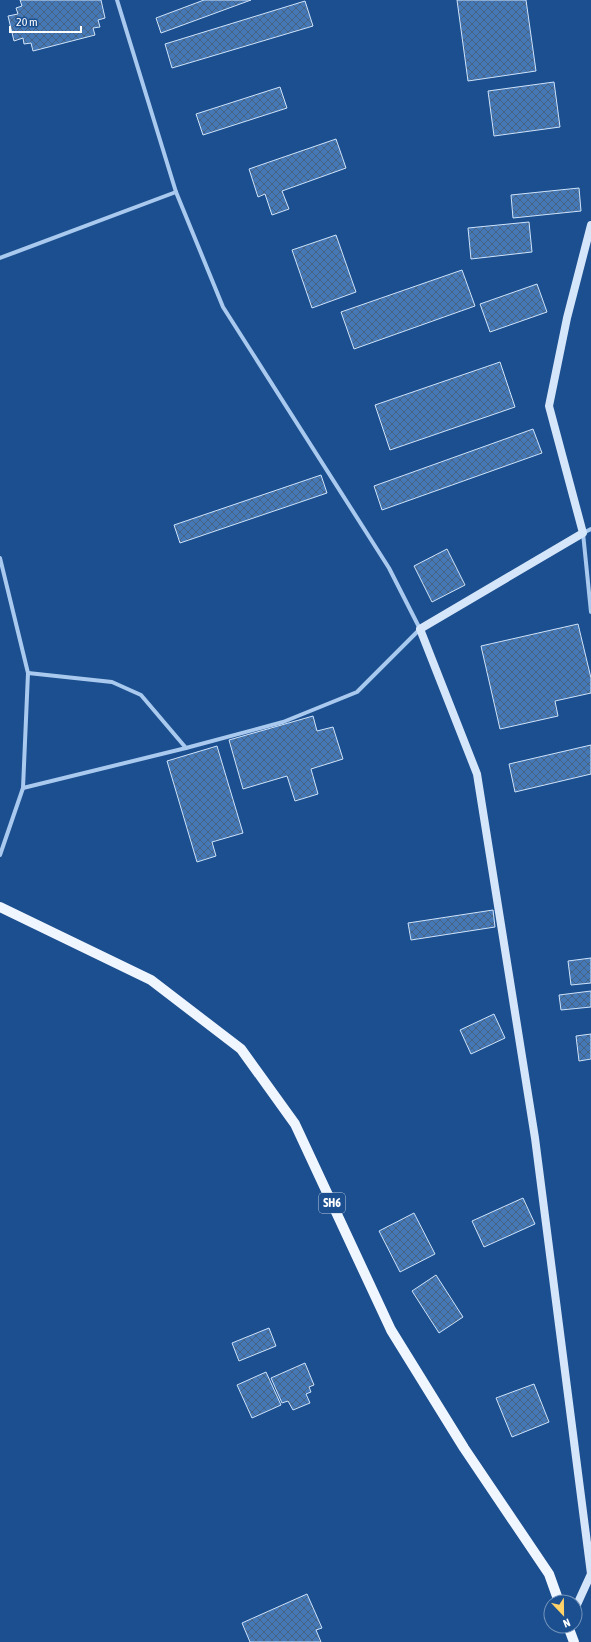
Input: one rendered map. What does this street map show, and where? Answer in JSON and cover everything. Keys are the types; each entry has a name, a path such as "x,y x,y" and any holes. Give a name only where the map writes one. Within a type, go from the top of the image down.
{"main road":[{"name":"SH6","path":"0,907 152,980 241,1049 295,1124 391,1330 464,1448 549,1574 556,1594"}],"street":[{"path":"117,0 176,192 223,307 389,568 420,629 477,774 535,1138 591,1574 582,1594"},
{"path":"0,258 176,192"},
{"path":"591,225 567,318 549,406 587,531 591,612"},
{"path":"23,788 186,748 283,722 357,692 420,629 587,531"},
{"path":"0,558 28,673 23,788 0,855"},
{"path":"28,673 112,682 141,695 186,748"}],"building":[{"path":"20,0 101,0 105,18 98,20 100,27 93,28 95,35 33,51 31,43 24,44 23,38 14,41 8,16 18,14 16,8 22,6"},
{"path":"204,0 251,0 161,33 156,18"},
{"path":"457,0 526,0 536,71 468,81"},
{"path":"305,1 313,26 172,68 165,44"},
{"path":"554,82 560,127 494,136 488,91"},
{"path":"280,87 287,108 203,135 196,114"},
{"path":"336,139 346,168 282,191 289,209 272,215 265,194 258,197 249,169"},
{"path":"579,188 581,211 513,218 511,195"},
{"path":"529,222 532,252 471,259 468,228"},
{"path":"336,235 356,292 312,308 292,250"},
{"path":"462,270 475,306 354,349 341,312"},
{"path":"537,284 547,312 490,332 480,304"},
{"path":"500,362 515,407 390,450 375,405"},
{"path":"533,429 542,453 382,510 374,486"},
{"path":"321,475 327,493 180,543 174,525"},
{"path":"447,549 465,585 432,602 414,566"},
{"path":"578,624 591,678 591,693 555,701 558,716 500,729 481,646"},
{"path":"313,716 317,731 333,727 343,759 311,769 318,794 295,801 287,776 243,789 229,740"},
{"path":"591,745 591,774 515,792 509,764"},
{"path":"217,746 243,833 212,842 216,856 197,862 167,761"},
{"path":"493,910 495,927 411,940 408,923"},
{"path":"591,958 591,983 571,985 568,961"},
{"path":"591,991 591,1007 561,1010 559,995"},
{"path":"494,1014 505,1038 471,1054 460,1030"},
{"path":"591,1034 591,1059 579,1061 576,1036"},
{"path":"523,1198 535,1224 484,1247 472,1221"},
{"path":"414,1213 435,1254 400,1272 379,1231"},
{"path":"436,1275 463,1317 439,1333 412,1291"},
{"path":"269,1328 276,1346 239,1361 232,1343"},
{"path":"305,1363 314,1385 309,1387 311,1392 306,1394 310,1403 293,1410 288,1401 282,1403 271,1378"},
{"path":"266,1372 281,1405 252,1418 237,1385"},
{"path":"534,1384 549,1422 512,1437 496,1398"},
{"path":"307,1594 322,1628 316,1630 321,1642 250,1642 242,1623"}]}
